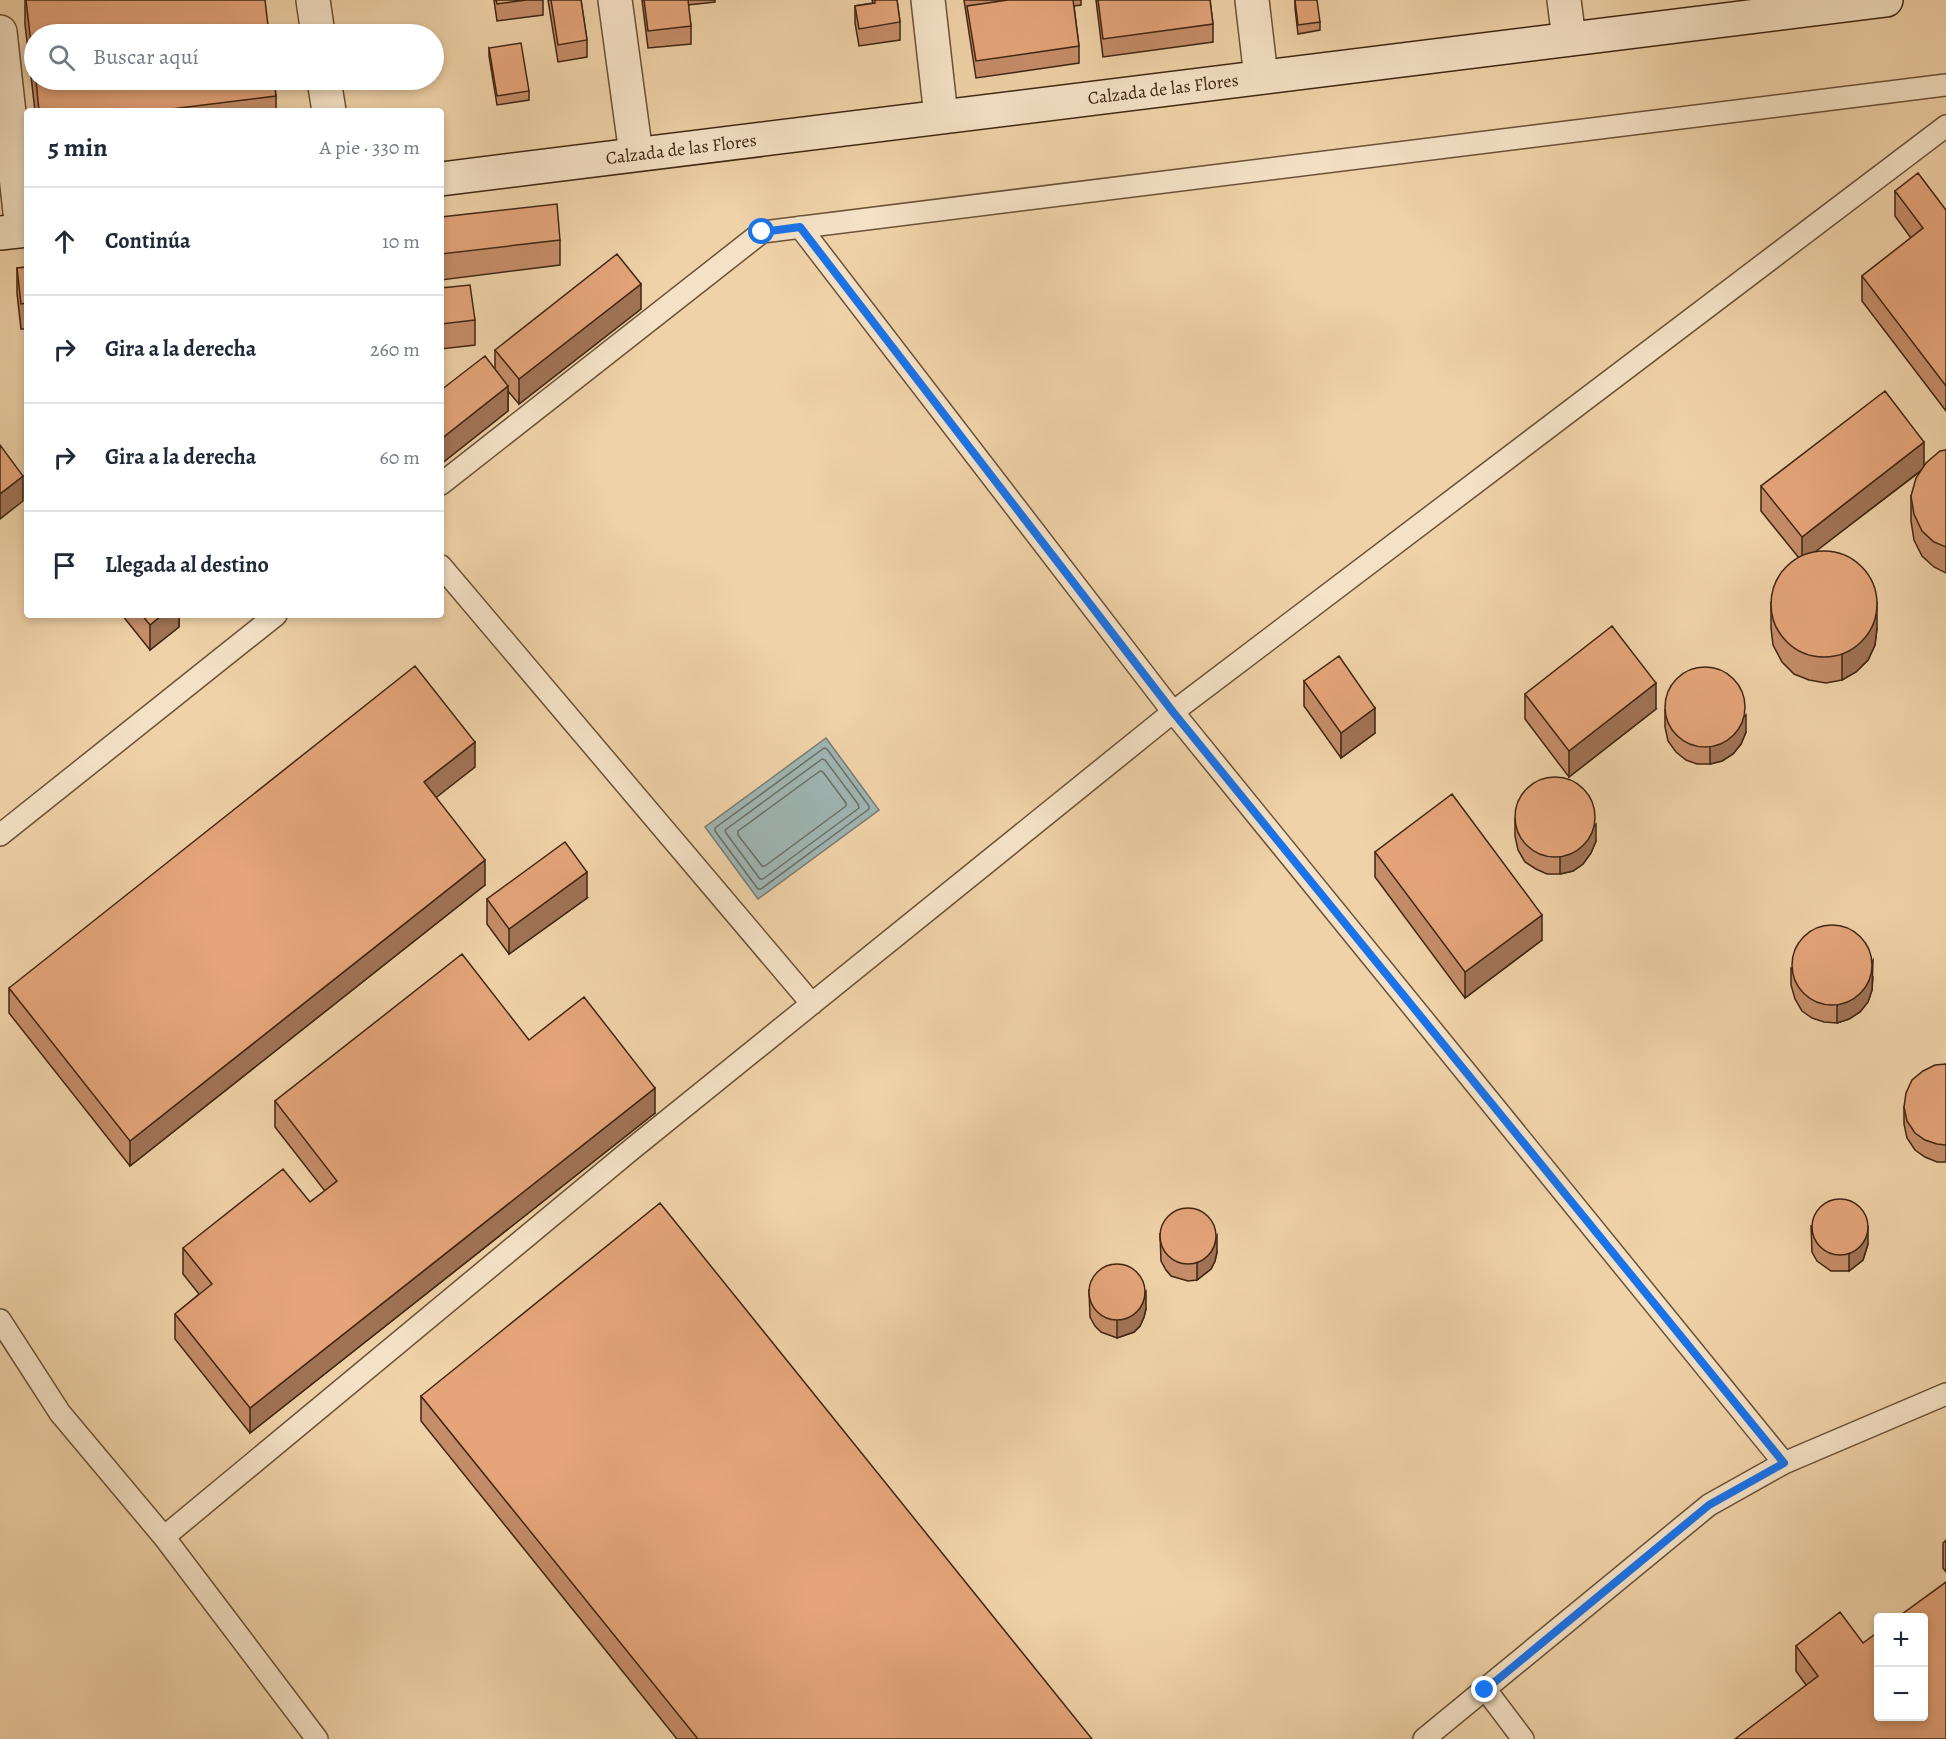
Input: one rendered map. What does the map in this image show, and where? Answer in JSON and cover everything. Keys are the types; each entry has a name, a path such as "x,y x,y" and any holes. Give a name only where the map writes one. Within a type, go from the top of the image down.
{"main road":[{"path":"313,0 317,24"},
{"path":"615,0 636,154"},
{"path":"928,0 941,116"},
{"path":"1252,0 1261,77"},
{"path":"1564,0 1569,39"},
{"name":"Calzada de las Flores","path":"444,179 1886,0"},
{"path":"0,32 16,231"},
{"path":"326,90 329,108"}],"lane":[{"path":"444,482 762,232 1946,85"},
{"path":"164,1537 632,1149 1173,712 1946,126"},
{"path":"800,227 1173,712 1784,1463"},
{"path":"444,570 812,1004"},
{"path":"0,835 272,618"},
{"path":"0,1320 60,1413 164,1537 317,1739"},
{"path":"1424,1739 1709,1505 1784,1463 1946,1394"},
{"path":"1485,1690 1523,1739"}],"water":[{"path":"826,738 879,810 758,899 705,827"}],"building":[{"path":"26,0 265,0 268,24 29,24"},
{"path":"496,0 526,0 497,4"},
{"path":"551,0 581,0 587,40 558,45"},
{"path":"644,0 688,0 691,26 648,31"},
{"path":"875,0 897,0 900,22 859,29 855,6 875,3"},
{"path":"1008,0 1073,0 1079,46 976,61 967,6"},
{"path":"1098,0 1210,0 1213,24 1103,39"},
{"path":"1295,0 1317,0 1320,22 1298,25"},
{"path":"521,43 529,91 497,96 489,48"},
{"path":"37,90 275,90 276,96 179,108 39,108"},
{"path":"1918,173 1946,210 1946,386 1862,276 1923,228 1895,191"},
{"path":"557,204 560,240 444,254 444,217"},
{"path":"617,254 641,284 519,379 495,350"},
{"path":"24,267 24,304 21,304 17,268"},
{"path":"470,285 475,320 444,324 444,288"},
{"path":"485,356 508,386 444,437 444,388"},
{"path":"1885,391 1924,442 1802,537 1761,486"},
{"path":"0,445 23,476 0,494"},
{"path":"1946,450 1946,547 1934,542 1922,531 1914,514 1911,496 1916,478 1926,463 1940,451"},
{"path":"1824,551 1844,555 1861,567 1873,584 1877,604 1873,624 1861,641 1844,653 1824,657 1804,653 1787,641 1775,624 1771,604 1775,584 1787,567 1804,555"},
{"path":"144,618 158,618 150,625"},
{"path":"1612,626 1656,683 1569,751 1525,694"},
{"path":"1339,656 1375,708 1341,733 1304,681"},
{"path":"415,666 475,742 424,782 485,860 130,1141 9,988"},
{"path":"1697,667 1713,667 1734,678 1745,699 1745,715 1734,736 1713,747 1697,747 1683,741 1671,729 1665,715 1665,699 1671,685 1683,673"},
{"path":"1547,777 1563,777 1584,788 1595,809 1595,825 1584,846 1563,857 1547,857 1533,851 1521,839 1515,825 1515,809 1521,795 1533,783"},
{"path":"1452,794 1542,915 1465,972 1375,852"},
{"path":"565,842 587,872 509,929 487,899"},
{"path":"1832,925 1847,928 1860,937 1869,950 1872,965 1869,980 1860,993 1847,1002 1832,1005 1817,1002 1804,993 1795,980 1792,965 1795,950 1804,937 1817,928"},
{"path":"462,954 529,1040 584,997 655,1088 250,1408 175,1314 212,1284 183,1248 283,1169 310,1202 337,1181 275,1101"},
{"path":"1946,1064 1946,1145 1925,1140 1915,1133 1907,1121 1904,1107 1906,1093 1912,1080 1935,1065"},
{"path":"1840,1199 1851,1201 1860,1207 1866,1216 1868,1227 1866,1238 1860,1247 1851,1253 1840,1255 1829,1253 1820,1247 1814,1238 1812,1227 1814,1216 1820,1207 1829,1201"},
{"path":"660,1203 1092,1739 698,1739 421,1396"},
{"path":"1188,1208 1199,1210 1208,1216 1214,1225 1216,1236 1214,1247 1208,1256 1199,1262 1188,1264 1177,1262 1168,1256 1162,1247 1160,1236 1162,1225 1168,1216 1177,1210"},
{"path":"1117,1264 1128,1266 1137,1272 1143,1281 1145,1292 1143,1303 1137,1312 1128,1318 1117,1320 1106,1318 1097,1312 1091,1303 1089,1292 1091,1281 1097,1272 1106,1266"},
{"path":"1946,1582 1946,1739 1735,1739 1818,1676 1796,1646 1840,1612 1863,1643 1874,1635 1874,1721 1928,1721 1928,1613 1903,1613"}],"route":[{"path":"762,232 800,227 1173,712 1784,1463 1709,1505 1485,1690"}]}
